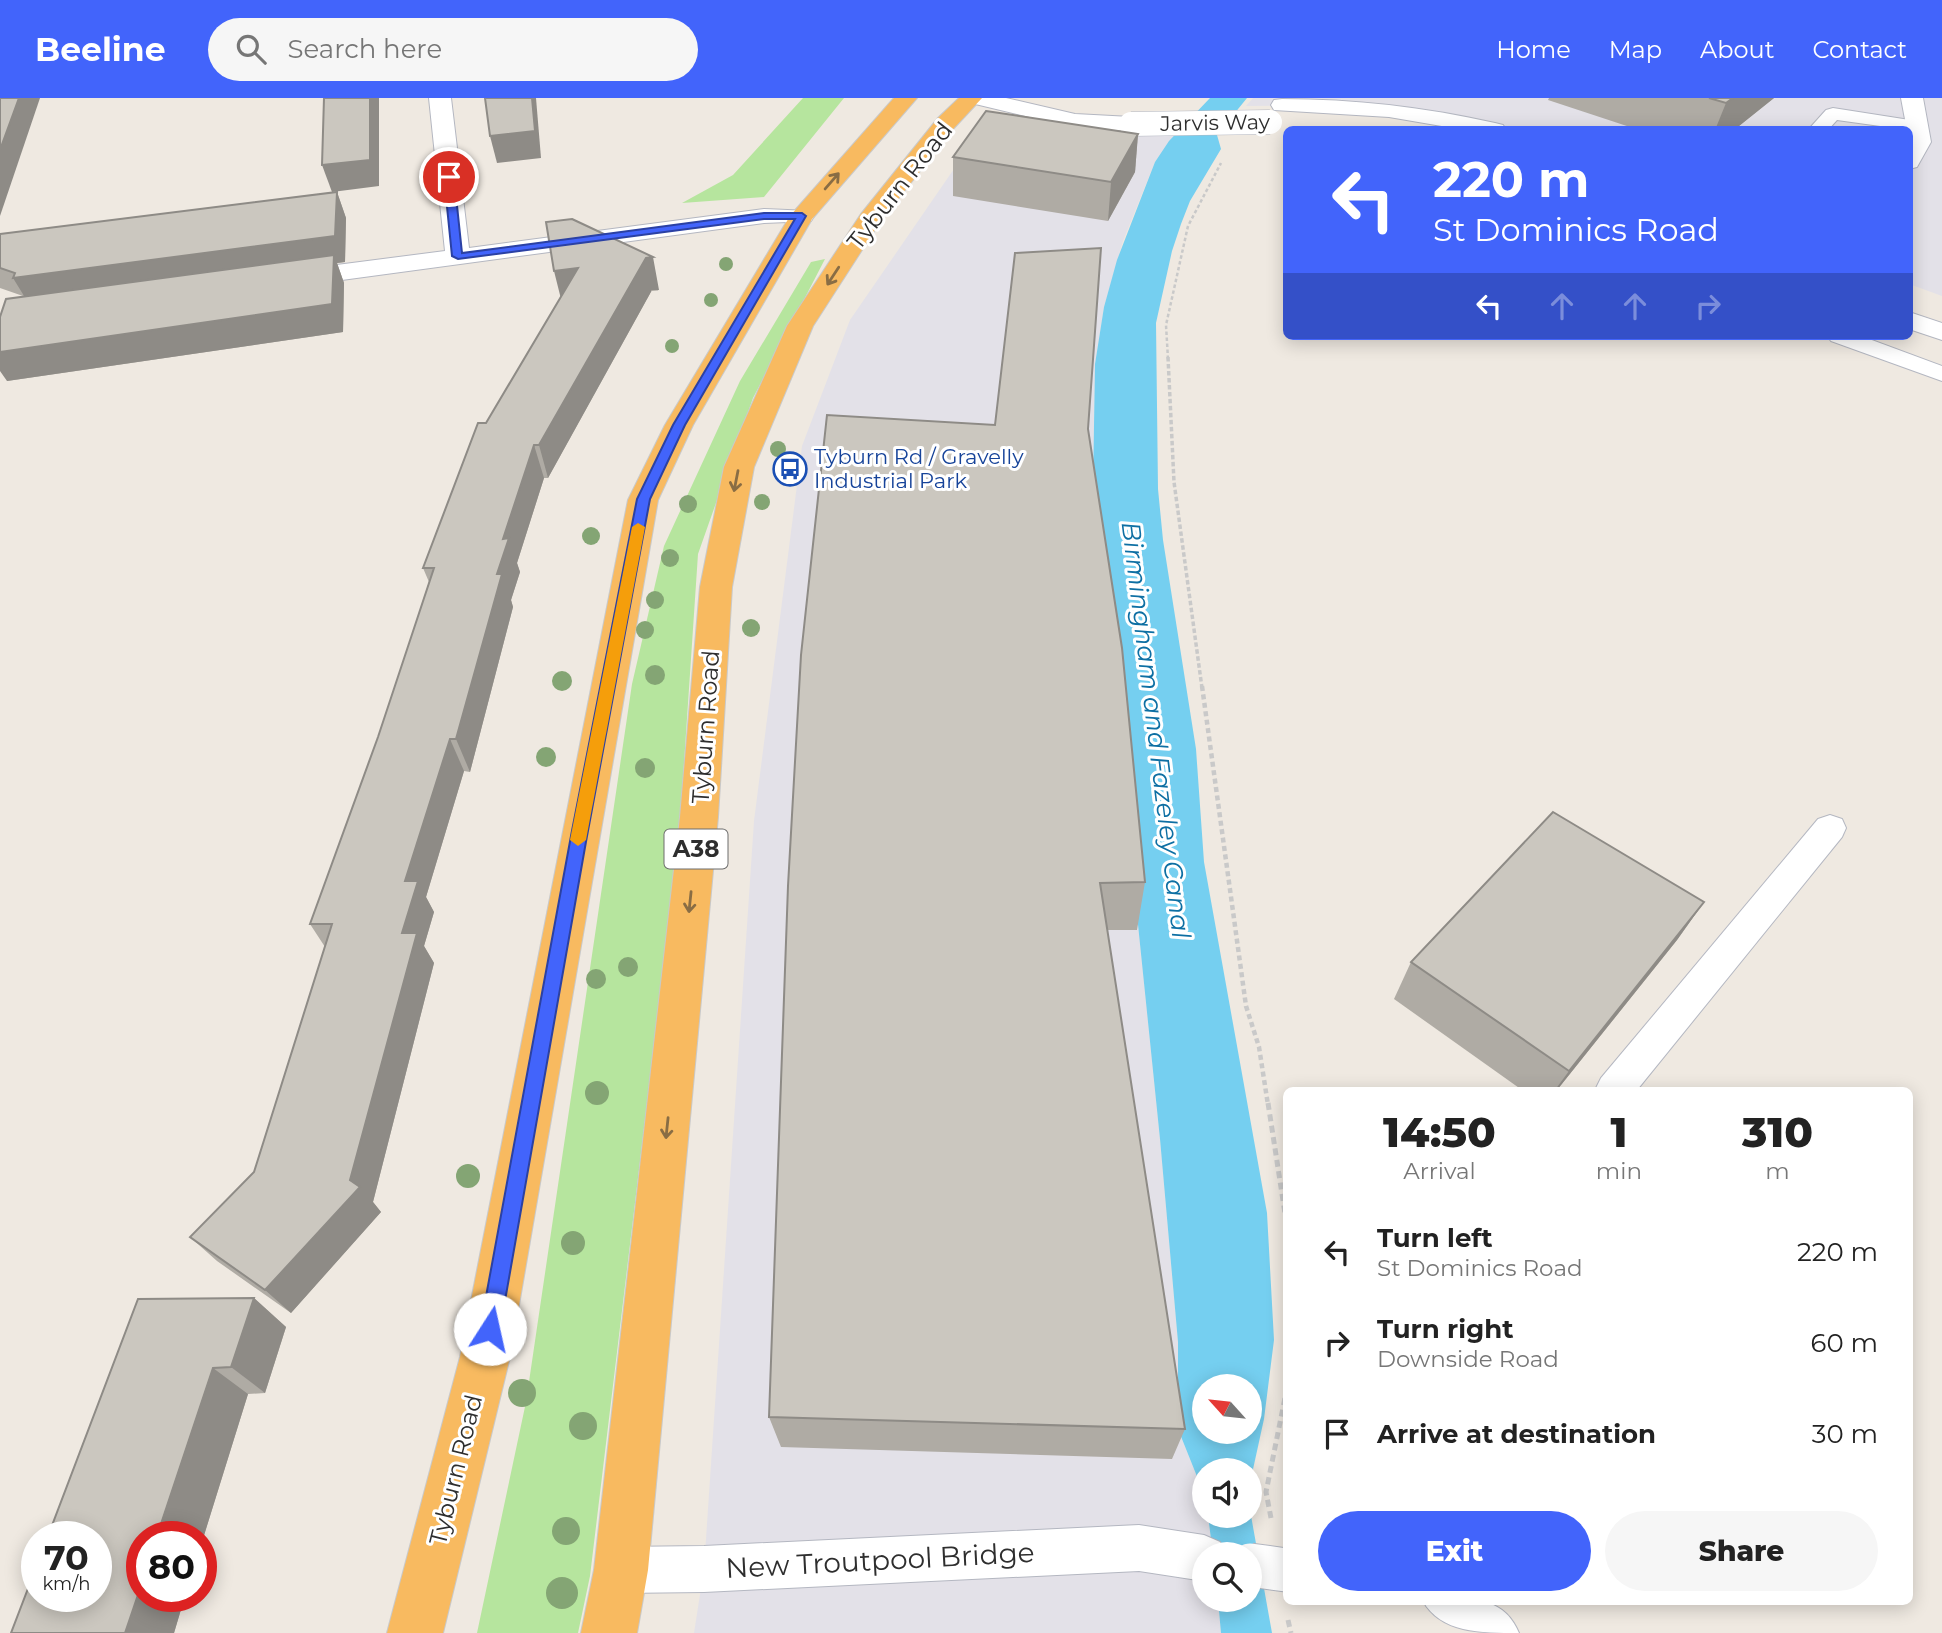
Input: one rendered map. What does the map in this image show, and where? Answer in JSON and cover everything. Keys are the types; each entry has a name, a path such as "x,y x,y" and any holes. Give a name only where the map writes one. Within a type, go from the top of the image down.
{"highway":[{"name":"Tyburn Road","path":"415,1633 485,1357 576,849 643,499 679,425 802,216 906,98"},
{"name":"Tyburn Road","path":"609,1633 621,1570 699,817 716,587 739,467 800,326 870,219 969,116"}],"street":[{"path":"440,98 458,256"},
{"path":"979,98 1075,121"},
{"name":"Jarvis Way","path":"1063,98 1138,116 1276,114 1343,105 1396,109 1475,126"},
{"path":"1912,98 1920,142 1913,155"},
{"name":"Jarvis Way","path":"1276,114 1386,126"},
{"path":"969,116 1075,121 1138,116"},
{"path":"263,283 764,216 802,216"},
{"path":"1913,321 1942,332"}],"lane":[{"path":"1821,126 1833,114 1910,126"},
{"path":"1850,340 1942,374"},
{"path":"1616,1087 1830,828"},
{"name":"New Troutpool Bridge","path":"621,1570 704,1569 1139,1548 1192,1556"},
{"path":"1453,1605 1495,1633"}],"path":[{"path":"1223,157 1188,226 1166,325 1174,482 1247,1006 1259,1047 1283,1201"},
{"path":"1283,1408 1266,1492 1274,1568 1283,1602"},
{"path":"1284,1605 1291,1633"}],"shaded area":[{"path":"1253,98 1942,98 1942,296 1913,285 1913,126 1472,126 1344,105 1246,106"},
{"path":"1184,124 1155,162 1123,241 1104,307 1095,364 1093,486 1160,1139 1178,1342 1178,1429 1192,1464 1192,1528 1210,1528 1211,1542 1192,1542 1192,1612 1219,1612 1221,1633 694,1633 704,1569 754,821 802,446 850,320 978,134"}],"green space":[{"path":"803,98 844,98 764,197 682,203 733,175"},
{"path":"825,259 753,398 698,554 679,838 590,1576 578,1633 477,1633 526,1402 632,684 664,546 740,381 811,262"}],"water":[{"name":"Birmingham and Fazeley Canal","path":"1210,98 1247,98 1217,135 1221,149 1190,201 1172,251 1156,323 1158,489 1163,540 1196,749 1204,862 1267,1213 1274,1340 1262,1428 1262,1374 1192,1374 1192,1444 1259,1444 1255,1458 1192,1458 1192,1464 1178,1429 1178,1342 1160,1139 1093,486 1095,364 1104,307 1117,260 1155,162 1169,141"},
{"path":"1210,1528 1253,1528 1256,1542 1211,1542"},
{"path":"1262,1577 1272,1633 1221,1633 1219,1612 1262,1612"}],"building":[{"path":"0,98 19,98 0,150"},
{"path":"324,98 370,98 370,160 322,165"},
{"path":"485,98 532,98 535,131 490,136"},
{"path":"1709,98 1733,98 1726,103"},
{"path":"986,111 1138,134 1111,182 953,157"},
{"path":"337,192 335,236 13,278 15,273 0,268 0,234"},
{"path":"572,219 653,257 646,258 539,445 534,445 503,539 509,538 497,574 502,574 456,739 450,739 405,881 418,881 402,933 417,933 350,1180 360,1187 265,1290 190,1237 254,1172 332,924 310,924 378,737 434,568 423,568 478,423 486,423 578,268 554,271 546,222"},
{"path":"1101,248 1088,429 1122,648 1145,882 1100,883 1185,1429 769,1417 788,886 801,655 827,415 995,425 1015,253"},
{"path":"334,255 332,304 0,352 0,317 6,299"},
{"path":"1553,812 1704,902 1569,1071 1411,962"},
{"path":"254,1298 231,1367 213,1368 162,1521 126,1521 126,1612 132,1612 125,1633 11,1633 21,1607 21,1612 112,1612 112,1521 54,1521 138,1299"}],"slow traffic":[{"path":"578,840 638,527"}],"place":[{"name":"Tyburn Rd / Gravelly Industrial Park","path":"790,469"}],"route":[{"path":"449,177 458,256 764,216 802,216 679,425 643,499 490,1329"}]}
